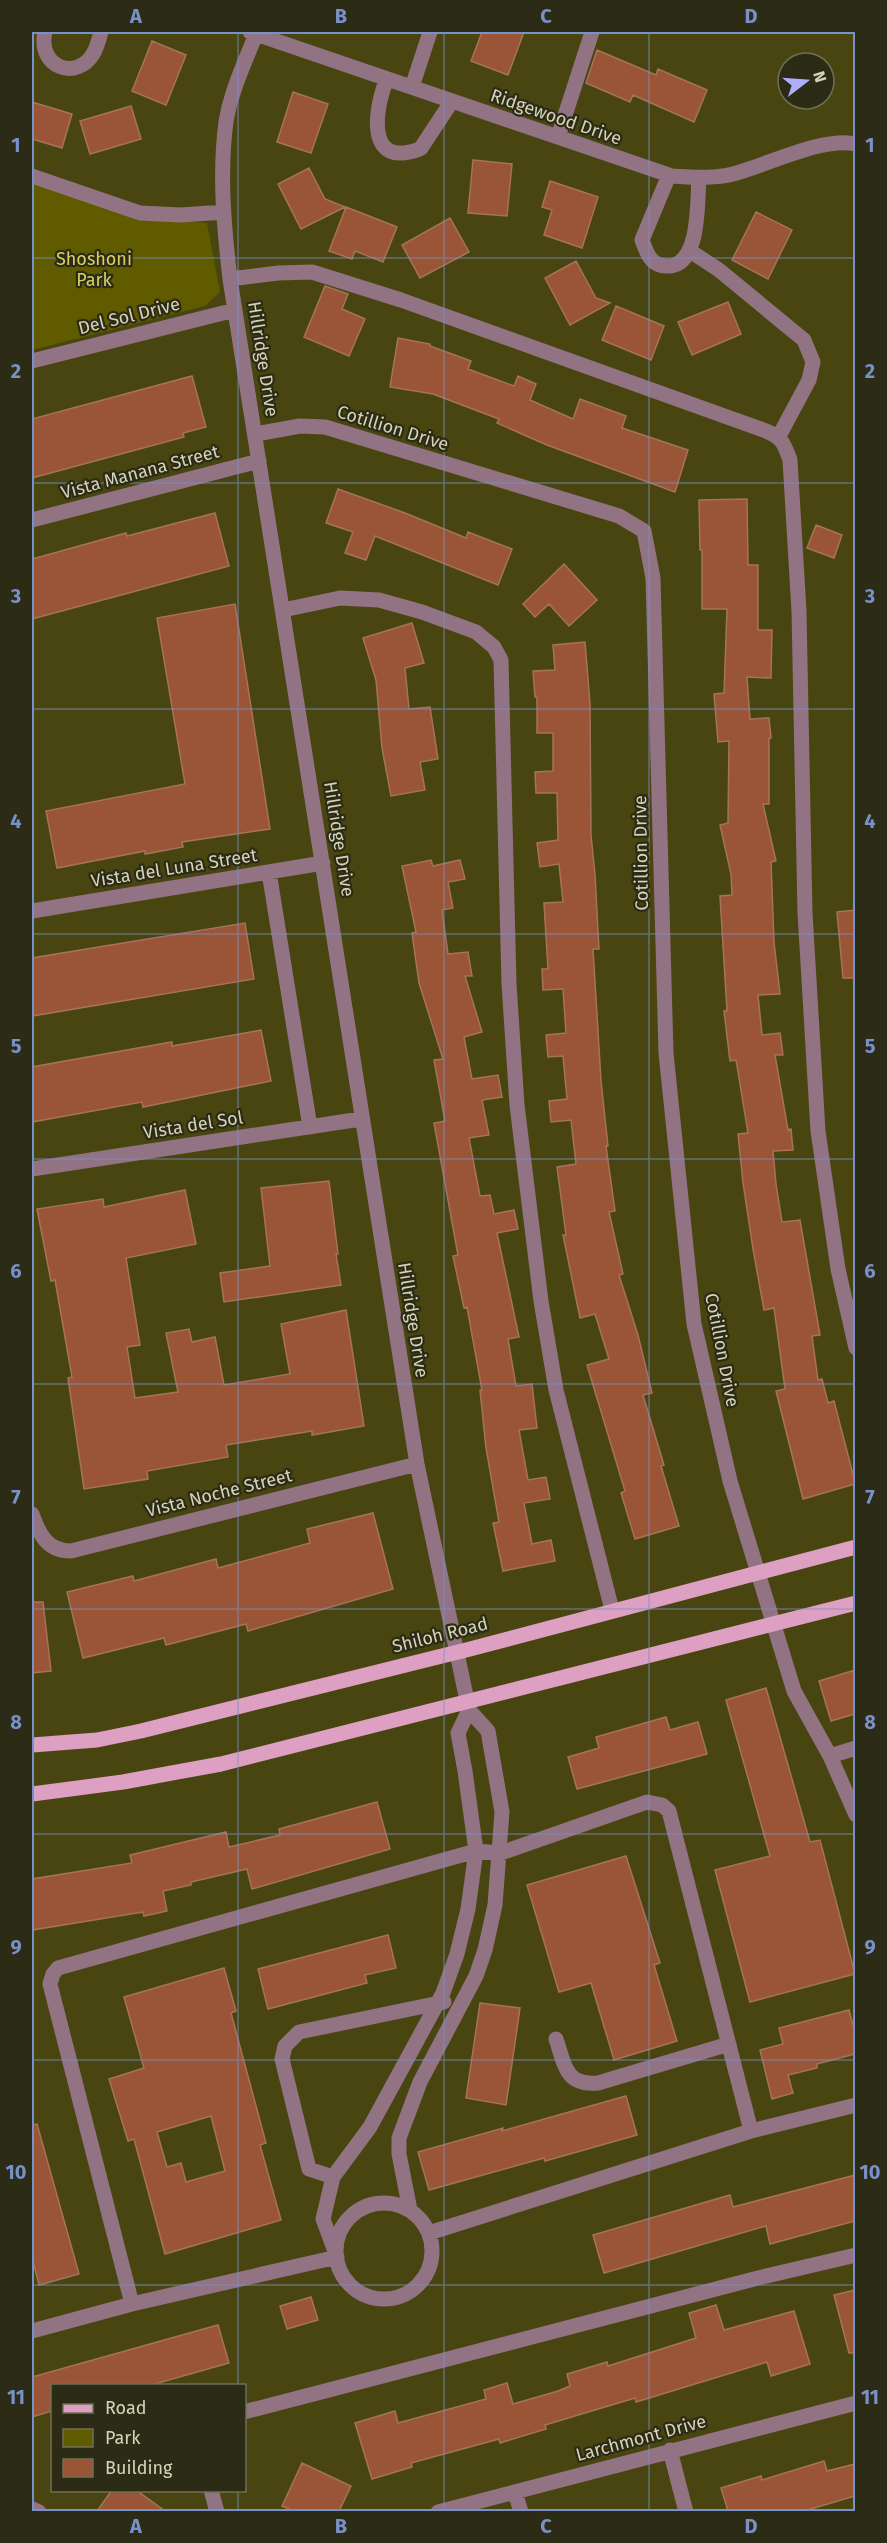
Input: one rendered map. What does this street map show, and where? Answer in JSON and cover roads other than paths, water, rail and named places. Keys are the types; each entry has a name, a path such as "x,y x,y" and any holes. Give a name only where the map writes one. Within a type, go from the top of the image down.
{"main road":[{"name":"Shiloh Road","path":"32,1744 97,1740 141,1731 457,1652 855,1547"},
{"path":"32,1794 123,1782 221,1764 468,1705 855,1603"}],"street":[{"path":"45,32 46,56 53,64 71,68 84,63 93,55 101,32"},
{"path":"412,87 430,32"},
{"path":"558,138 592,32"},
{"name":"Ridgewood Drive","path":"259,33 669,175 699,177 732,174 812,147 855,144"},
{"name":"Hillridge Drive","path":"259,33 234,93 227,120 224,153 224,212 230,279 417,1464 468,1705"},
{"path":"387,79 381,91 377,126 378,136 387,150 396,153 416,151 421,148 452,101"},
{"path":"669,175 642,240 648,257 658,265 675,266 684,261 690,251 695,232 699,177"},
{"path":"32,176 140,213 182,215 224,212"},
{"path":"690,251 719,270 804,340 813,362 809,380 779,436"},
{"path":"230,279 278,273 312,272 401,300 779,436 790,460 799,611 806,913 818,1131 838,1269 855,1348"},
{"name":"Del Sol Drive","path":"32,361 235,310"},
{"name":"Cotillion Drive","path":"255,434 300,426 325,428 619,516 644,531 653,578 666,1053 693,1324 730,1481 794,1691 830,1756 855,1815"},
{"name":"Vista Manana Street","path":"32,520 259,461"},
{"path":"283,610 340,598 379,600 422,612 476,632 494,647 501,660 509,984 523,1151 541,1301 556,1390 612,1610"},
{"name":"Vista del Luna Street","path":"32,911 322,863"},
{"path":"269,872 310,1127"},
{"name":"Vista del Sol","path":"32,1169 361,1119"},
{"name":"Vista Noche Street","path":"32,1514 47,1545 59,1551 71,1551 417,1464"},
{"path":"337,2257 337,2241 352,2214 366,2206 380,2202 396,2204 410,2210 422,2220 433,2248 430,2265 423,2279 411,2291 397,2297 380,2299 365,2295 351,2286 342,2272 323,2219 333,2177 370,2127 438,2003 459,1943 468,1909 476,1851 458,1733 468,1705"},
{"path":"410,2210 399,2154 399,2138 420,2082 476,1976 485,1950 495,1905 501,1853 502,1812 488,1731 468,1705"},
{"path":"830,1756 855,1748"},
{"path":"132,2304 50,1984 58,1968 476,1851 501,1853 647,1802 662,1804 669,1811 751,2131"},
{"path":"333,2177 309,2169 282,2059 285,2046 299,2032 465,1999"},
{"path":"556,2039 566,2070 574,2081 586,2084 598,2083 729,2044"},
{"path":"429,2233 751,2131 855,2105"},
{"path":"246,2411 758,2278 855,2255"},
{"path":"32,2331 132,2304 337,2257"},
{"name":"Larchmont Drive","path":"438,2511 855,2403"},
{"path":"670,2450 686,2511"},
{"path":"212,2492 217,2511"},
{"path":"515,2492 521,2511"},
{"path":"32,2509 39,2511"}],"park label":[{"name":"Shoshoni Park","path":"94,269"}]}
